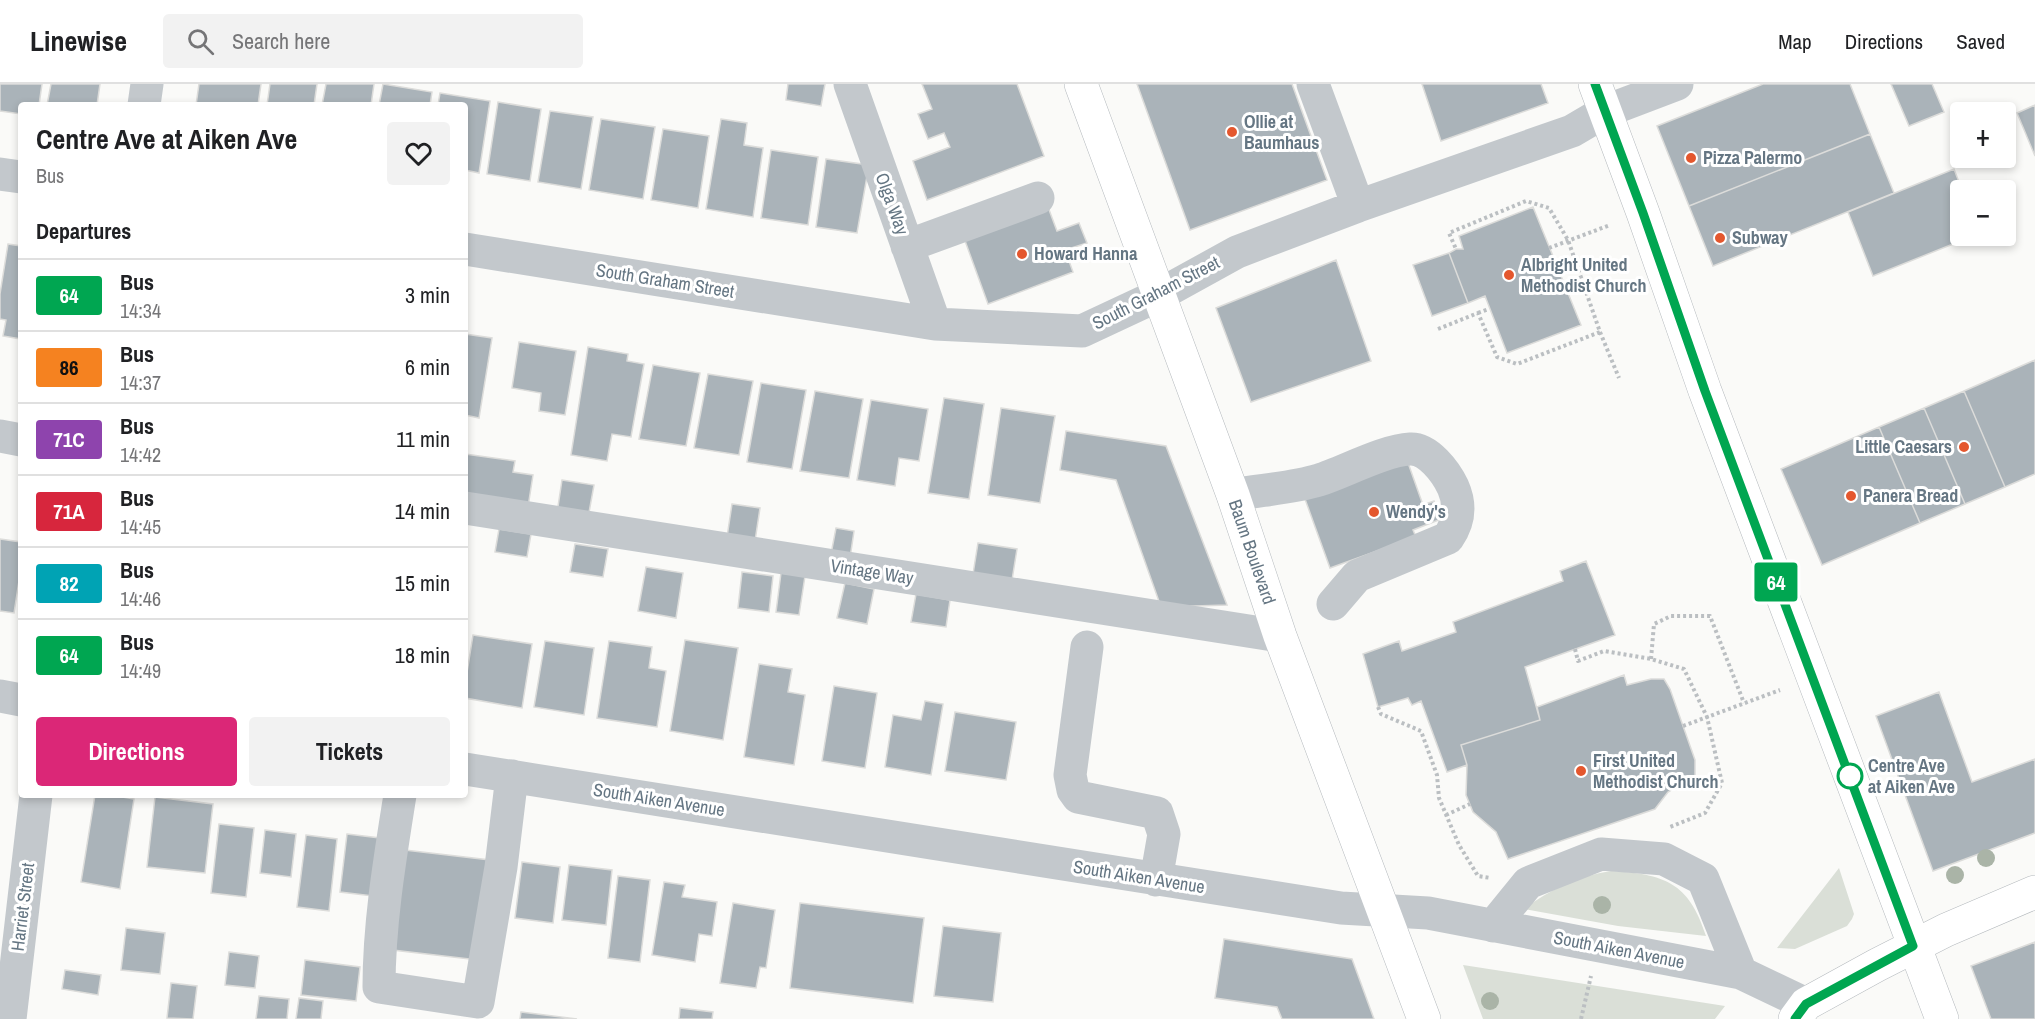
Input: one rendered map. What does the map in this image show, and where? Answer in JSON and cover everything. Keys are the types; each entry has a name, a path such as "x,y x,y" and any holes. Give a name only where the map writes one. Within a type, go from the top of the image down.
{"main road":[{"name":"Baum Boulevard","path":"1081,84 1233,495 1280,636 1424,1019"},
{"path":"1600,98 1705,391 1942,1019"},
{"path":"1801,1012 1913,946 2035,892"}],"street":[{"path":"144,102 147,84"},
{"name":"Olga Way","path":"850,84 935,324"},
{"path":"1313,84 1358,206"},
{"name":"South Graham Street","path":"468,249 935,324 1082,331 1159,295 1237,252 1358,206 1572,131 1600,98 1677,84"},
{"path":"0,174 18,177"},
{"path":"907,246 1038,198"},
{"path":"0,436 18,439"},
{"path":"1233,495 1317,481 1388,454 1412,449 1425,453 1440,467 1453,487 1458,509 1457,525 1448,538 1358,576 1333,604"},
{"name":"Vintage Way","path":"468,508 1280,636"},
{"path":"1087,647 1070,775 1073,790 1078,797 1157,813 1164,834 1156,880"},
{"path":"0,696 18,699"},
{"name":"South Aiken Avenue","path":"468,770 1341,908 1428,913 1741,973 1801,1012"},
{"path":"400,798 391,850 379,960 379,987 478,1002 501,867 512,777"},
{"name":"Harriet Street","path":"10,1019 10,933 35,798"},
{"path":"1493,926 1528,883 1601,854 1664,859 1703,879 1741,973"}],"path":[{"path":"1456,249 1449,233 1526,201 1549,208 1568,240 1600,332 1619,378"},
{"path":"1549,248 1610,225"},
{"path":"1438,329 1490,309"},
{"path":"1478,313 1497,357 1517,364 1600,332"},
{"path":"1651,659 1654,624 1671,616 1710,616 1744,703"},
{"path":"1575,649 1578,661 1604,651 1651,659 1684,669 1707,717 1722,783 1705,813 1663,830"},
{"path":"1683,726 1780,690"},
{"path":"1378,707 1381,714 1421,732 1437,775 1439,798 1459,845 1478,876 1528,883"},
{"path":"1446,815 1470,804"},
{"path":"1581,1019 1591,976"}],"shaded area":[{"path":"1839,868 1854,914 1847,926 1795,949 1777,948"},
{"path":"1611,871 1646,875 1672,884 1691,903 1706,936 1618,926 1524,909 1565,884"},
{"path":"1463,965 1725,1006 1715,1019 1483,1019"}],"building":[{"path":"0,84 42,84 39,102 18,102 18,114 0,111"},
{"path":"51,84 100,84 97,102 48,102"},
{"path":"199,84 261,84 258,102 196,102"},
{"path":"270,84 317,84 314,102 267,102"},
{"path":"326,84 374,84 371,102 323,102"},
{"path":"383,84 432,92 430,102 380,102"},
{"path":"788,84 825,84 821,106 786,100"},
{"path":"922,84 1017,84 1044,156 927,200 913,161 950,147 944,133 928,139 918,114 932,109"},
{"name":"Ollie at Baumhaus","path":"1137,84 1292,84 1327,180 1190,230"},
{"path":"1422,84 1541,84 1548,103 1441,141"},
{"path":"1763,84 1850,84 1870,134 1689,206 1657,126"},
{"path":"1891,84 1932,84 1944,112 1909,126"},
{"path":"440,93 490,101 479,173 468,171 468,102 438,102"},
{"path":"498,102 541,109 530,181 487,174"},
{"path":"2035,105 2035,156 2017,113"},
{"path":"550,111 593,117 581,189 538,182"},
{"path":"601,119 655,127 643,199 589,190"},
{"path":"721,119 747,123 744,145 763,148 753,217 706,209"},
{"path":"663,129 709,136 698,208 651,200"},
{"path":"1870,134 1894,193 1713,266 1689,206"},
{"path":"771,150 818,157 808,225 761,218"},
{"path":"826,159 869,165 857,233 816,227"},
{"path":"1954,169 1958,180 1950,180 1950,245 1873,276 1848,212"},
{"path":"1048,207 1057,231 1079,223 1087,243 1065,250 1073,272 988,304 964,238"},
{"name":"Albright United Methodist Church","path":"1533,207 1581,325 1507,353 1485,296 1468,303 1449,253 1456,249 1463,249 1459,236"},
{"path":"8,244 18,246 18,338 3,336 6,320 0,319 0,294"},
{"path":"1449,253 1468,303 1432,316 1413,265"},
{"path":"1336,260 1371,361 1251,402 1216,308"},
{"path":"468,334 492,338 479,418 468,416"},
{"path":"519,342 576,351 565,415 539,411 541,393 512,388"},
{"path":"588,347 628,354 627,361 644,364 631,437 612,434 607,461 571,455"},
{"path":"2035,360 2035,474 2005,487 1964,391"},
{"path":"653,365 700,373 686,446 639,439"},
{"path":"708,374 753,381 739,455 694,448"},
{"path":"761,383 806,390 792,469 747,462"},
{"path":"815,391 863,399 849,478 800,471"},
{"name":"Little Caesars","path":"1964,391 2005,487 1965,504 1924,408"},
{"path":"944,398 984,404 969,499 928,493"},
{"path":"871,400 928,409 919,461 899,458 895,486 857,480"},
{"path":"1001,408 1055,416 1040,503 988,495"},
{"path":"1924,408 1965,504 1920,523 1879,427"},
{"name":"Panera Bread","path":"1879,427 1920,523 1822,565 1781,469"},
{"path":"1066,431 1166,446 1227,605 1161,607 1116,480 1060,470"},
{"path":"468,454 515,461 513,472 533,475 528,507 468,497"},
{"name":"Wendy's","path":"1407,460 1423,505 1434,501 1441,519 1413,530 1416,537 1330,568 1305,499"},
{"path":"562,480 594,485 588,518 557,513"},
{"path":"732,504 760,508 755,541 727,537"},
{"path":"836,528 854,531 850,558 831,554"},
{"path":"499,529 531,534 527,557 495,552"},
{"path":"0,539 18,542 18,587 14,613 0,611"},
{"path":"978,543 1017,549 1012,580 973,574"},
{"path":"575,544 608,549 603,577 570,572"},
{"path":"1586,561 1615,635 1525,667 1540,720 1461,745 1467,765 1447,772 1421,701 1412,705 1408,698 1378,707 1363,654 1399,641 1402,651 1456,632 1453,622 1563,581 1560,571"},
{"path":"646,567 683,573 676,618 638,611"},
{"path":"742,572 773,576 769,612 738,608"},
{"path":"781,573 805,576 799,615 776,612"},
{"path":"845,583 874,589 867,624 837,618"},
{"path":"916,594 950,600 946,627 911,622"},
{"path":"473,635 532,644 522,708 468,699 468,666"},
{"path":"685,640 738,648 723,740 670,731"},
{"path":"545,641 594,648 584,715 534,707"},
{"path":"609,641 652,647 649,668 666,671 657,727 597,718"},
{"path":"759,664 792,669 788,692 805,695 794,765 744,757"},
{"name":"First United Methodist Church","path":"1624,675 1627,685 1651,679 1664,679 1670,689 1695,760 1695,776 1668,792 1655,809 1508,859 1496,832 1473,812 1466,795 1467,765 1461,745 1540,720 1537,707"},
{"path":"834,686 877,693 865,768 822,761"},
{"path":"1939,692 1972,782 2035,759 2035,833 1933,871 1876,716"},
{"path":"925,701 943,704 931,775 885,767 893,715 921,720"},
{"path":"955,712 1016,722 1006,780 945,771"},
{"path":"95,798 134,799 120,889 81,882"},
{"path":"155,798 213,804 205,873 147,867"},
{"path":"219,824 254,828 246,897 211,893"},
{"path":"265,830 296,834 291,877 260,873"},
{"path":"347,834 380,838 373,896 340,892"},
{"path":"306,835 337,839 329,911 297,907"},
{"path":"396,849 490,860 478,960 384,949"},
{"path":"522,862 560,867 553,923 515,918"},
{"path":"569,865 612,870 606,925 562,920"},
{"path":"618,876 650,880 640,962 608,958"},
{"path":"664,882 685,885 682,897 717,902 712,936 699,934 695,962 652,955"},
{"path":"733,903 775,910 766,968 760,967 756,988 720,983"},
{"path":"800,903 924,918 913,1003 790,988"},
{"path":"943,926 1001,933 993,1002 934,996"},
{"path":"126,928 165,933 160,974 121,970"},
{"path":"1224,939 1352,959 1374,1019 1282,1019 1277,1007 1215,998"},
{"path":"2035,942 2035,1019 1991,1019 1971,966"},
{"path":"229,952 259,956 255,988 225,985"},
{"path":"305,960 360,967 356,1001 301,995"},
{"path":"65,970 101,975 98,995 62,989"},
{"path":"171,983 197,986 193,1019 167,1018"},
{"path":"259,996 289,999 287,1019 256,1019"},
{"path":"299,998 323,1001 321,1019 296,1019"},
{"path":"680,1008 713,1012 712,1019 679,1019"},
{"path":"521,1012 577,1019 520,1019"}],"bus line":[{"name":"64","path":"1595,84 1705,391 1913,946 1806,1004 1795,1019"}],"place":[{"name":"Ollie at Baumhaus","path":"1232,132"},
{"name":"Pizza Palermo","path":"1691,158"},
{"name":"Subway","path":"1720,238"},
{"name":"Howard Hanna","path":"1022,254"},
{"name":"Albright United Methodist Church","path":"1509,275"},
{"name":"Little Caesars","path":"1964,447"},
{"name":"Panera Bread","path":"1851,496"},
{"name":"Wendy's","path":"1374,512"},
{"name":"First United Methodist Church","path":"1581,771"},
{"name":"Centre Ave at Aiken Ave","path":"1850,776"}]}
